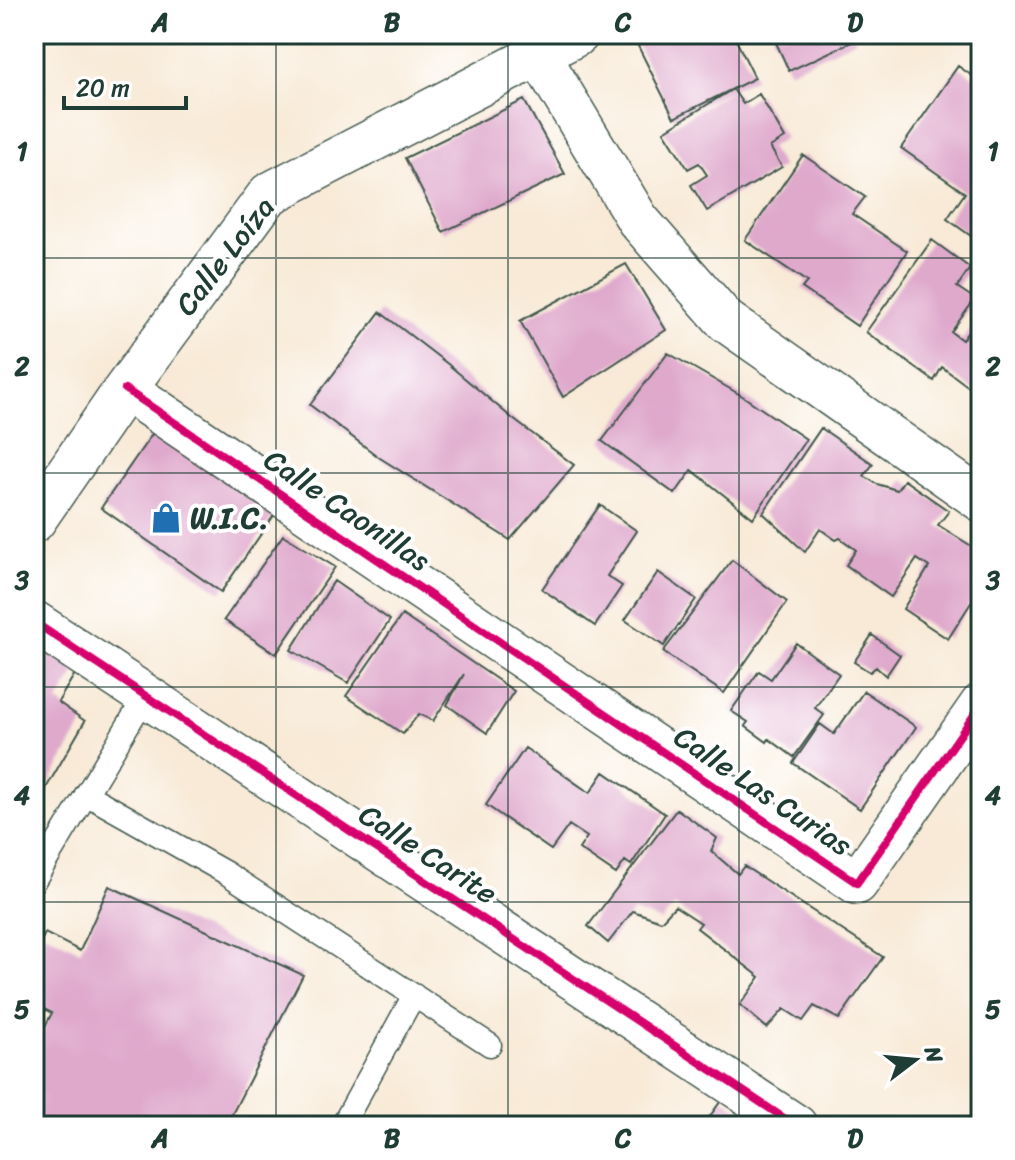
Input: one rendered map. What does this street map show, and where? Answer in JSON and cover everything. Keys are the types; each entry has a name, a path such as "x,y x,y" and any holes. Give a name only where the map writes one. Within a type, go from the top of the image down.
{"street":[{"name":"Calle Loíza","path":"34,521 125,389 269,194 578,34"},
{"path":"539,55 638,220 726,321 981,500"},
{"name":"Calle Caonillas","path":"125,389 543,670"},
{"name":"Calle Carite","path":"34,622 796,1126"},
{"name":"Calle Las Curias","path":"543,670 857,883 981,705"}],"lane":[{"path":"34,881 145,697"},
{"path":"86,794 226,873 490,1045"},
{"path":"342,1126 414,995"}],"building":[{"path":"656,34 733,34 755,78 674,118 637,44"},
{"path":"772,34 853,34 856,40 789,71"},
{"path":"958,66 981,82 981,243 947,219 965,193 901,148"},
{"path":"733,89 743,104 759,94 785,138 770,147 782,167 707,211 691,185 707,175 699,163 688,169 664,131"},
{"path":"524,100 565,174 443,232 405,158"},
{"path":"803,155 865,197 852,214 907,251 857,326 802,288 807,282 745,240"},
{"path":"932,240 970,268 957,287 975,299 951,332 962,340 981,314 981,396 942,367 934,381 866,332"},
{"path":"626,264 666,330 563,397 520,321"},
{"path":"380,312 574,465 510,540 380,458 310,405"},
{"path":"668,353 744,397 806,439 753,518 692,470 675,494 602,441"},
{"path":"159,424 279,508 221,592 101,508"},
{"path":"821,428 873,464 864,476 897,490 904,480 949,511 938,525 981,552 981,587 948,639 903,609 929,567 917,559 891,597 846,565 856,550 840,538 836,540 820,529 805,552 763,513"},
{"path":"600,505 637,531 607,576 622,586 595,626 542,589"},
{"path":"283,535 335,567 276,654 224,620"},
{"path":"732,560 787,602 724,693 663,652"},
{"path":"658,572 696,599 664,646 625,620"},
{"path":"334,581 390,620 348,683 291,650"},
{"path":"402,615 514,691 487,733 447,705 464,674 433,721 419,714 403,734 346,696"},
{"path":"872,635 900,655 886,676 876,667 870,672 854,662"},
{"path":"796,643 839,674 815,708 824,715 794,757 745,726 748,722 731,711 759,671 771,679"},
{"path":"42,648 76,672 58,702 85,721 34,809 34,661"},
{"path":"864,691 916,727 860,809 793,763 820,724 834,734"},
{"path":"525,748 590,793 604,772 665,814 631,865 625,861 616,874 579,849 587,837 569,825 551,850 486,805"},
{"path":"677,809 717,838 711,851 738,874 744,866 883,957 839,1019 814,1006 803,1021 784,1009 767,1028 740,1005 760,977 697,928 701,923 675,906 661,921 633,911 608,943 588,926"},
{"path":"109,886 303,975 226,1126 34,1126 34,1047 52,1013 34,1004 34,957 45,933 80,951"},
{"path":"723,1098 763,1126 703,1126"}],"cycle path":[{"path":"125,389 857,883 981,705"},
{"path":"34,622 796,1126"}],"place":[{"name":"W.I.C.","path":"166,518"}]}
